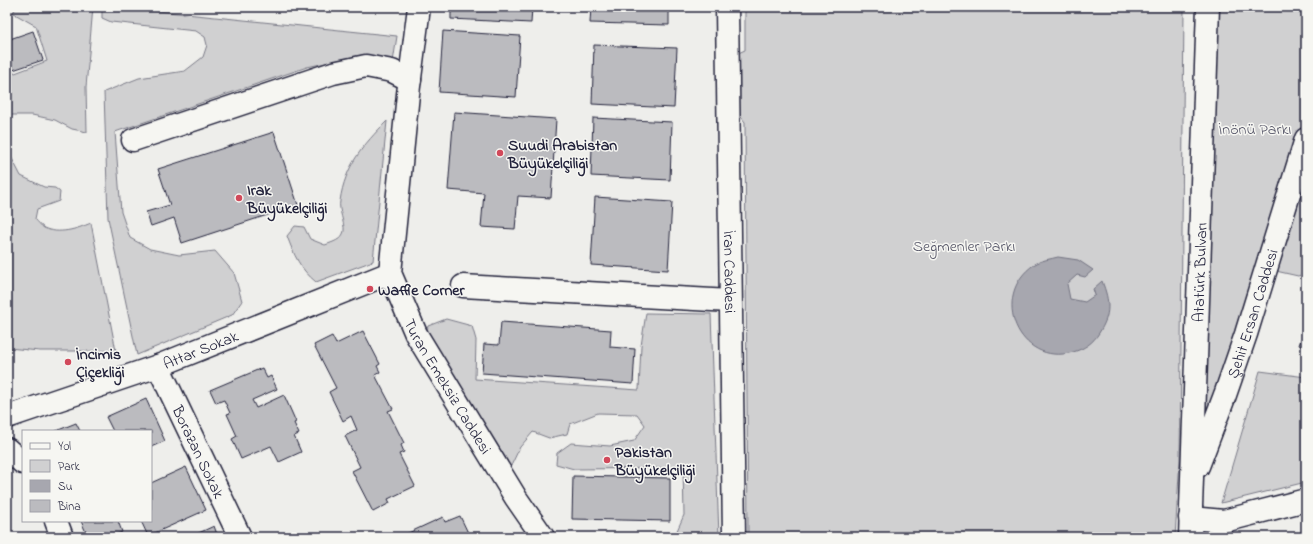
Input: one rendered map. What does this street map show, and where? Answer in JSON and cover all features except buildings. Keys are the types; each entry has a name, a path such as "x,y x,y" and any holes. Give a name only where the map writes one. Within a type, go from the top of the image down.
{"main road":[{"name":"Turan Emeksiz Caddesi","path":"419,7 390,273 416,334 516,498 543,537"},
{"name":"İran Caddesi","path":"727,7 734,537"},
{"name":"Atatürk Bulvarı","path":"1190,528 1208,7"},
{"path":"133,140 333,73 366,66 392,72 410,80"},
{"name":"Şehit Ersan Caddesi","path":"1191,485 1246,334 1305,147"},
{"name":"Attar Sokak","path":"7,417 158,366 390,273"},
{"path":"463,286 730,301"},
{"name":"Borazan Sokak","path":"158,366 240,537"},
{"path":"7,449 22,462"},
{"path":"1190,528 1306,500"},
{"path":"56,522 62,537"}],"green space":[{"path":"16,7 93,7 86,87 87,132 72,129 55,120 32,115 12,115 7,120 7,76 47,61 36,26 13,13"},
{"path":"102,7 119,7 397,36 393,62 362,55 307,67 115,132 121,212 130,238 150,249 179,255 215,251 234,273 242,301 232,315 137,355 108,218 104,92 139,78 185,71 203,57 207,45 205,37 196,31 111,22 102,18"},
{"name":"Seğmenler Parkı","path":"745,7 1184,7 1180,459 1175,537 748,537 745,122 738,113 736,95 739,80 732,68 734,55 745,50"},
{"name":"İnönü Parkı","path":"1208,7 1306,7 1306,273 1298,276 1267,269 1191,485"},
{"path":"387,121 373,261 316,282 310,277 298,261 287,236 295,226 304,227 310,239 325,245 341,237 344,228 340,205 342,188 346,177 356,157"},
{"path":"7,149 21,176 44,187 55,188 60,192 59,201 37,209 35,219 44,228 62,231 74,229 91,223 116,351 40,351 8,348"},
{"path":"646,313 711,314 719,537 666,537 676,533 684,515 683,468 574,469 556,464 557,453 571,443 610,446 634,441 645,425 637,414 598,413 570,424 567,434 549,438 533,432 520,447 510,468 426,335 428,326 446,319 472,326 476,340 475,379 639,390 641,346"},
{"path":"1260,371 1306,377 1306,482 1221,503"}],"water":[{"path":"1058,257 1078,260 1093,270 1085,277 1077,275 1067,284 1070,299 1085,302 1095,295 1093,289 1102,281 1107,295 1108,308 1106,320 1097,337 1091,343 1073,352 1054,354 1038,349 1025,339 1016,326 1012,310 1014,293 1021,277 1035,264"}],"place":[{"name":"Suudi Arabistan Büyükelçiliği","path":"500,153"},
{"name":"Irak Büyükelçiliği","path":"239,198"},
{"name":"Waffle Corner","path":"370,289"},
{"name":"İncimis Çiçekliği","path":"68,362"},
{"name":"Pakistan Büyükelçiliği","path":"607,460"}]}
